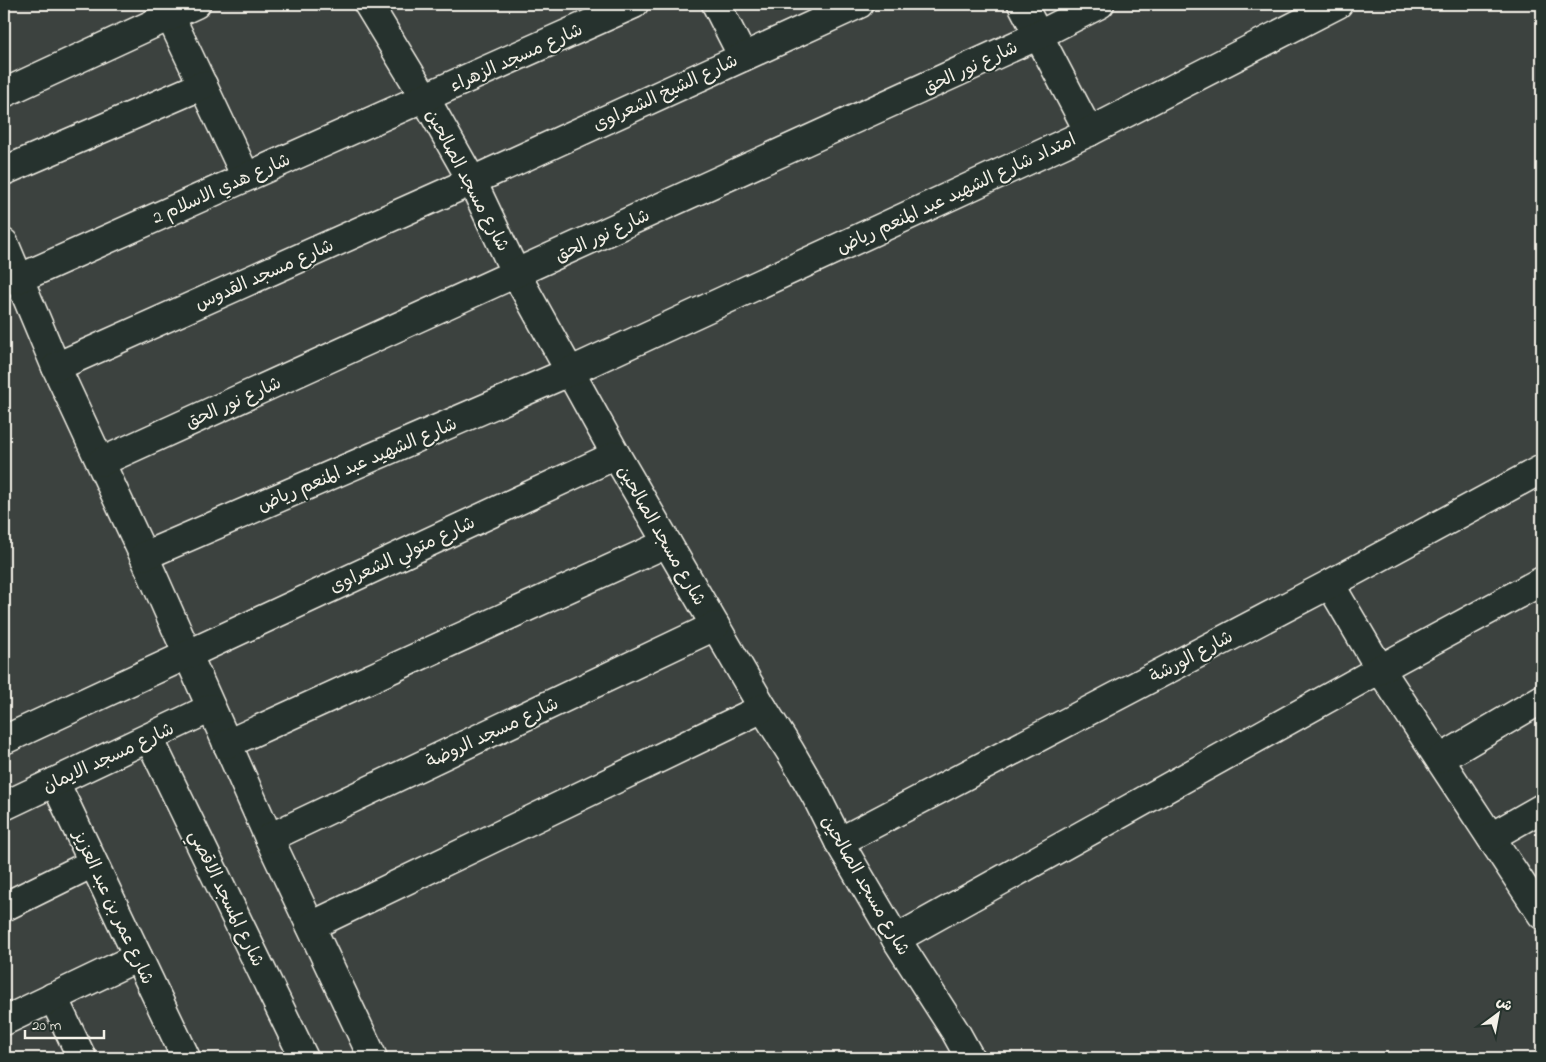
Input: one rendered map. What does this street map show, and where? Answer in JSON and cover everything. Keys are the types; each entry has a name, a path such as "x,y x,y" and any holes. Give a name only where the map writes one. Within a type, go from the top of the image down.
{"street":[{"path":"4,93 196,4"},
{"name":"شارع مسجد الصالحين","path":"370,4 472,181 516,274 616,455 816,796 839,842 896,939 955,1031 970,1058"},
{"name":"شارع مسجد الزهراء","path":"425,98 634,4"},
{"path":"716,4 743,57"},
{"name":"شارع الشيخ الشعراوى","path":"472,181 859,4"},
{"path":"1022,4 1089,132"},
{"name":"شارع نور الحق","path":"101,462 1038,35 1100,4"},
{"name":"امتداد شارع الشهيد عبد المنعم رياض","path":"569,372 1089,132 1338,4"},
{"path":"170,16 246,177"},
{"path":"4,171 202,85"},
{"name":"شارع هدي الاسلام 2","path":"18,278 425,98"},
{"name":"شارع مسجد القدوس","path":"56,367 472,181"},
{"path":"4,243 56,367 188,653 269,838 373,1058"},
{"name":"شارع الشهيد عبد المنعم رياض","path":"144,556 569,372"},
{"name":"شارع متولي الشعراوى","path":"4,740 616,455"},
{"name":"شارع الورشة","path":"839,842 1330,584 1542,469"},
{"path":"227,744 667,543"},
{"path":"896,939 1380,669 1542,581"},
{"path":"1330,584 1380,669 1542,916"},
{"name":"شارع مسجد الروضة","path":"269,838 715,626"},
{"path":"1440,759 1542,699"},
{"name":"شارع مسجد الايمان","path":"4,806 212,708"},
{"path":"311,926 763,708"},
{"name":"شارع المسجد الاقصي","path":"149,738 304,1058"},
{"name":"شارع عمر بن عبد العزيز","path":"55,782 186,1058"},
{"path":"1491,837 1542,808"},
{"path":"4,907 93,863"},
{"path":"4,1021 138,957"},
{"path":"53,997 82,1058"}]}
